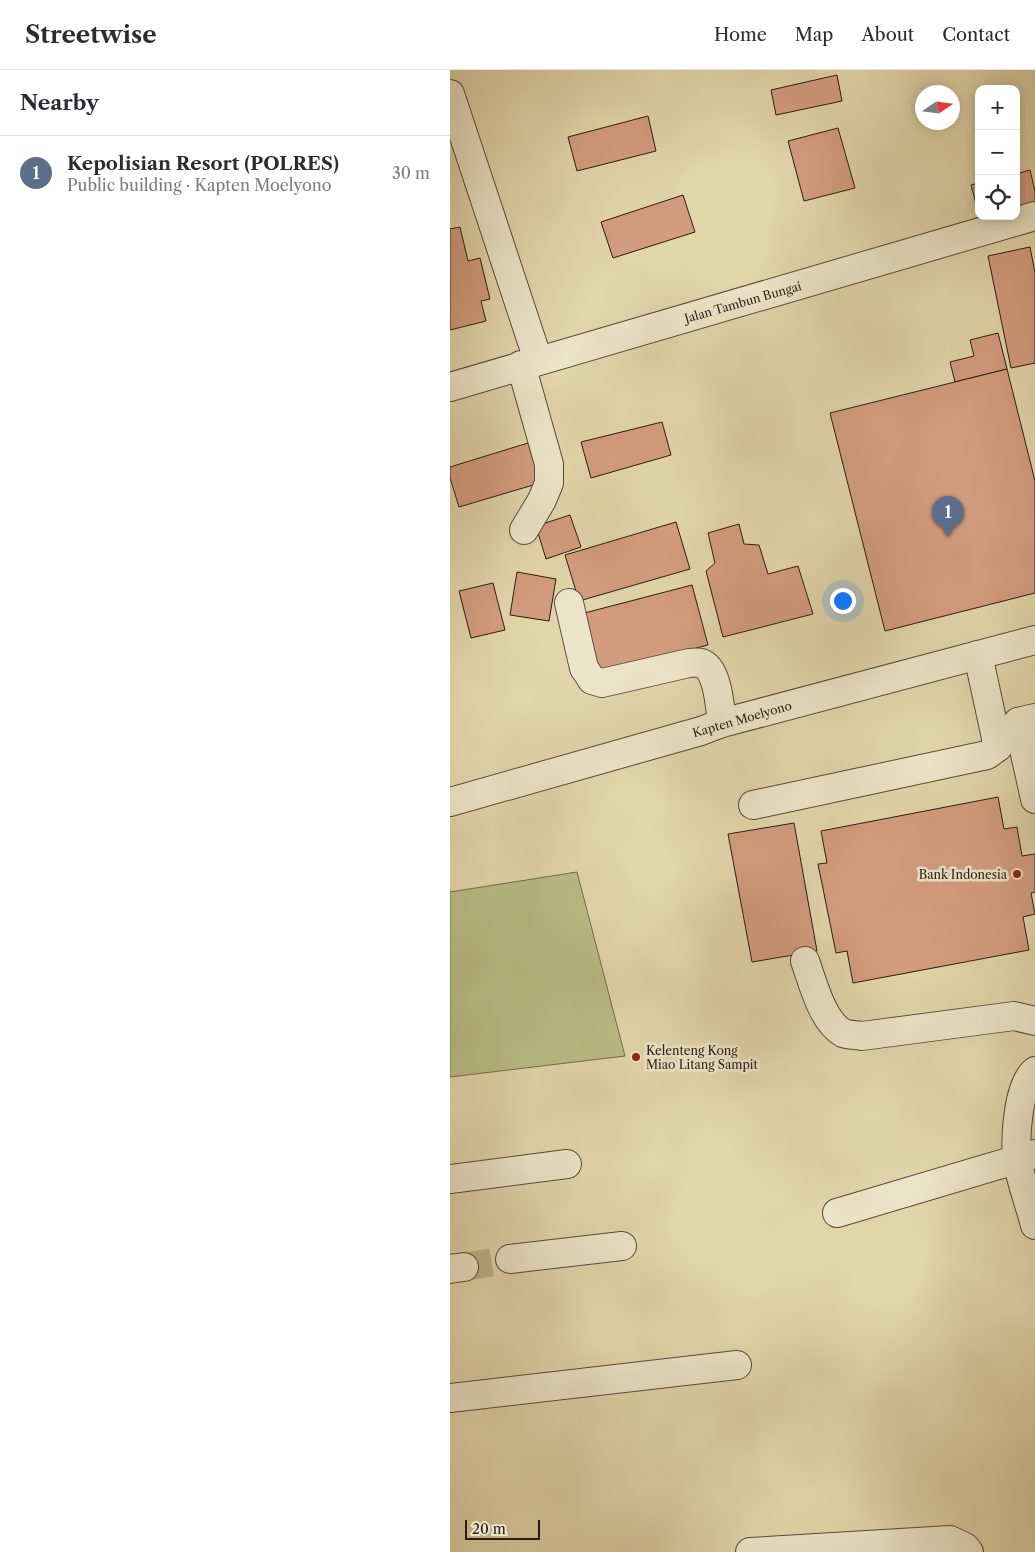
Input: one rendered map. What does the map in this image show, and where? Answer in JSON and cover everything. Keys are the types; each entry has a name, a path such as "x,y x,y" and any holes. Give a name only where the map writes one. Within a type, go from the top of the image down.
{"street":[{"path":"450,94 530,363 548,464 549,483 542,500 524,530"},
{"name":"Jalan Tambun Bungai","path":"450,387 1035,216"},
{"path":"569,603 584,668 592,680 602,683 689,662 702,663 711,670 722,723"},
{"name":"Kapten Moelyono","path":"450,802 701,731 722,723 1035,640"},
{"path":"978,655 998,748"},
{"path":"753,805 987,755 998,748 1026,720"},
{"path":"1026,720 1035,799"},
{"path":"805,961 831,1023 844,1033 862,1036 1014,1016 1035,1021"},
{"path":"1035,1071 1030,1076 1022,1096 1017,1136 1026,1156 1035,1225"},
{"path":"1022,1096 1035,1120"},
{"path":"837,1213 1026,1156"},
{"path":"450,1179 567,1164"},
{"path":"510,1259 622,1246"},
{"path":"450,1398 737,1365"},
{"path":"750,1552 950,1540 965,1547 969,1552"}],"green space":[{"path":"577,872 625,1056 450,1077 450,892"}],"building":[{"path":"837,75 842,101 776,115 771,90"},
{"path":"648,116 656,151 577,171 568,137"},
{"path":"838,128 855,188 804,201 788,141"},
{"path":"1030,170 1035,191 1035,208 1020,211 1020,175 1020,173"},
{"path":"975,184 975,200 971,185"},
{"path":"683,195 695,232 613,258 601,222"},
{"path":"460,227 468,261 480,258 490,299 481,301 486,321 450,330 450,229"},
{"path":"1030,247 1035,273 1035,363 1011,368 988,256"},
{"path":"998,333 1007,369 955,382 950,362 974,356 970,340"},
{"path":"1007,369 1035,481 1035,593 885,631 830,413"},
{"path":"662,422 671,455 591,478 581,442"},
{"path":"528,443 540,483 459,507 450,478 450,467"},
{"path":"570,515 581,547 546,559 536,526"},
{"path":"676,522 690,569 579,601 565,555"},
{"path":"739,524 744,544 759,545 768,574 798,566 813,614 723,637 706,571 715,563 708,533"},
{"path":"517,572 556,579 549,621 510,615"},
{"path":"493,583 505,630 471,638 459,591"},
{"path":"692,585 708,645 590,676 573,616"},
{"path":"998,797 1004,829 1017,827 1022,856 1035,854 1035,892 1031,893 1035,914 1023,917 1029,950 853,983 847,951 836,953 818,864 827,863 821,831"},
{"path":"794,823 817,951 752,962 728,834"}],"tunnel":[{"path":"464,1267 510,1259"}],"place":[{"name":"Kepolisian Resort (POLRES)","path":"948,537"},
{"name":"Bank Indonesia","path":"1017,874"},
{"name":"Kelenteng Kong Miao Litang Sampit","path":"636,1057"}]}
